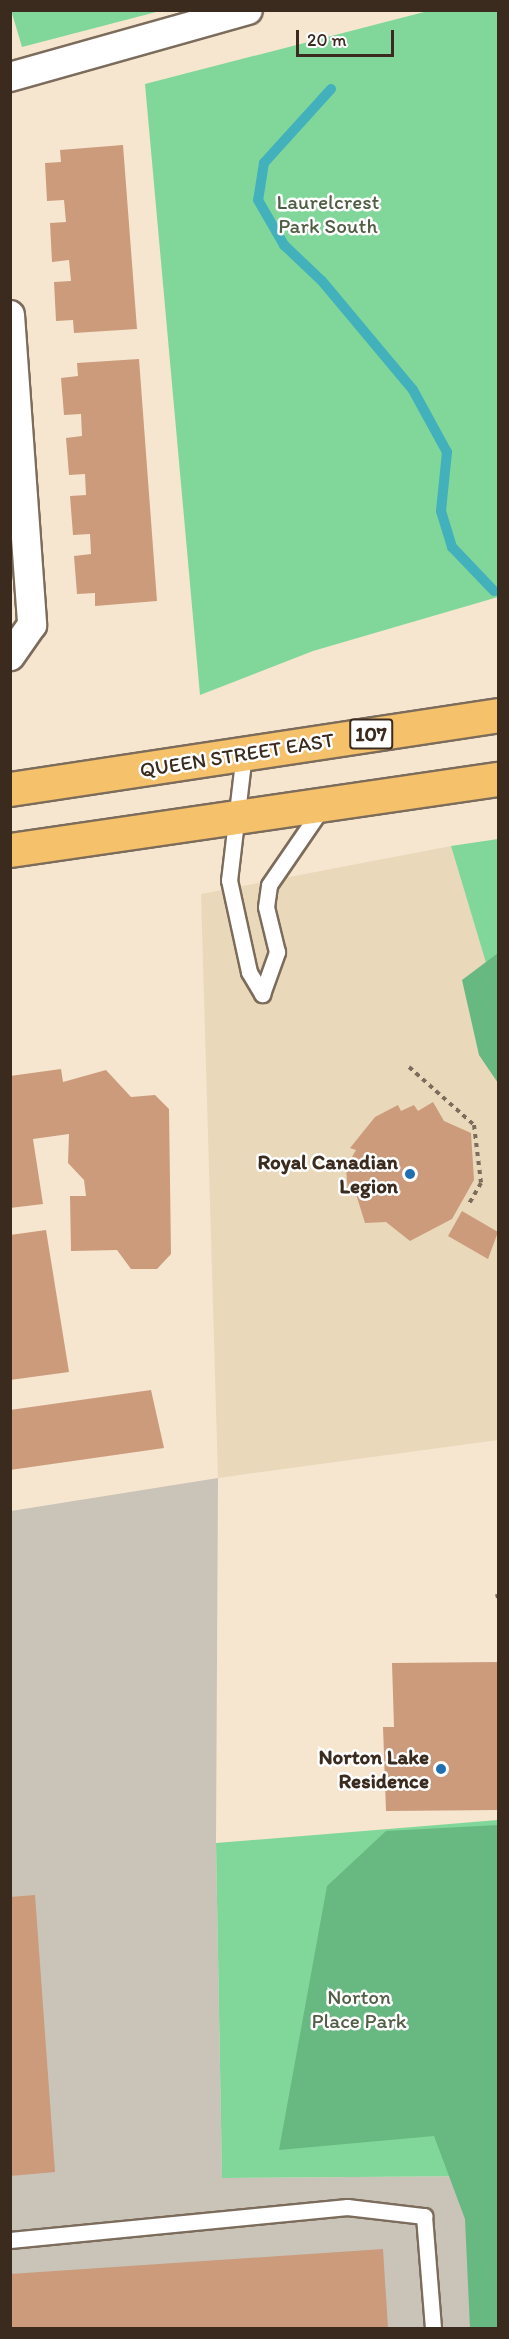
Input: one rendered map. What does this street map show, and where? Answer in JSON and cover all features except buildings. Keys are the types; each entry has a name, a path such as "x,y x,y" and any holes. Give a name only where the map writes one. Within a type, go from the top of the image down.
{"main road":[{"name":"QUEEN STREET EAST","path":"19,780 244,753 498,715"},
{"path":"10,850 498,779"}],"street":[{"path":"10,77 248,10"},
{"path":"10,315 32,625 10,656"}],"lane":[{"path":"244,753 229,880 249,972 262,994 278,952 266,907 269,885 325,804"},
{"path":"10,2240 347,2207 424,2216 433,2328"}],"path":[{"path":"409,1067 474,1125 481,1183 469,1204"}],"shaded area":[{"path":"451,846 498,1003 498,1440 218,1478 201,894"},
{"path":"218,1478 216,1843 222,2178 490,2176 498,2328 11,2328 11,1511"}],"green space":[{"path":"11,10 160,10 160,11 22,47"},
{"name":"Laurelcrest Park South","path":"428,11 498,11 498,597 313,651 200,695 145,84"},
{"path":"498,839 498,1003 451,846"},
{"path":"498,953 498,1083 479,1055 462,980"},
{"name":"Norton Place Park","path":"498,1820 498,2255 490,2176 222,2178 216,1843"},
{"name":"Norton Place Park","path":"498,1825 498,2328 470,2328 465,2219 434,2136 279,2150 327,1886 386,1831"}],"waterway":[{"path":"331,89 264,163 258,200 284,245 322,281 413,390 447,452 441,511 452,547 494,591"}],"place":[{"name":"Royal Canadian Legion","path":"410,1174"},
{"name":"Norton Lake Residence","path":"441,1769"}]}
